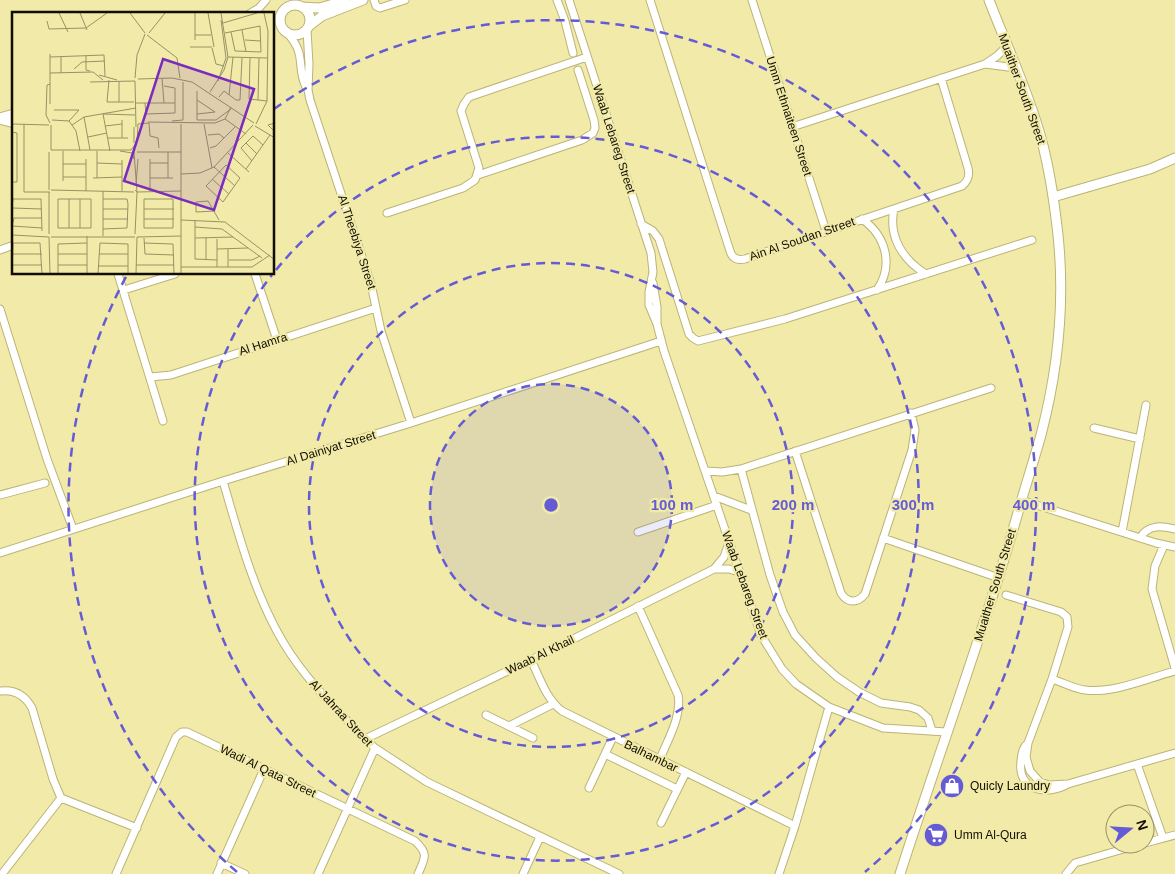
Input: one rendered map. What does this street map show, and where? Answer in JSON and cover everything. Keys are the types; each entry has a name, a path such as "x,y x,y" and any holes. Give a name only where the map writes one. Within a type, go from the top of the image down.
{"street":[{"path":"252,12 266,0"},
{"path":"275,18 282,11 294,5 319,8 350,0"},
{"path":"275,33 296,36 326,14 363,0"},
{"path":"374,0 376,6 380,8 405,0"},
{"path":"557,0 566,22 573,53"},
{"name":"Waab Lebareg Street","path":"569,0 652,259 657,324 661,341 760,635 782,669 796,684 830,707 884,728 946,732"},
{"name":"Ain Al Soudan Street","path":"650,0 731,256 735,259 745,259 962,186 967,182 968,168 941,78"},
{"name":"Umm Ethnaiteen Street","path":"752,0 826,231"},
{"name":"Muaither South Street","path":"900,874 999,578 1041,436 1056,357 1061,277 1053,197 1038,128 988,0"},
{"path":"302,7 310,17 308,28"},
{"path":"282,11 279,19 281,28 288,34"},
{"name":"Al Theebiya Street","path":"308,28 308,90"},
{"name":"Al Theebiya Street","path":"288,34 300,51 303,79 371,284 381,331 411,424"},
{"path":"792,127 985,64 997,56 1006,46"},
{"path":"387,213 463,188 475,180 478,175 477,162 461,111 469,98 587,57"},
{"path":"985,64 1016,68"},
{"path":"478,175 582,140 593,133 595,128 594,120 578,70"},
{"path":"0,119 12,115"},
{"path":"0,119 12,123"},
{"path":"1053,197 1150,169 1175,158"},
{"path":"894,209 893,230 897,243 909,261 926,274"},
{"path":"862,219 876,231 884,247 887,266 884,279 877,290"},
{"path":"641,224 653,231 659,239 690,334 698,341 785,319 1032,240"},
{"path":"884,247 897,243"},
{"path":"0,250 12,246"},
{"path":"118,275 163,421"},
{"path":"124,290 172,275"},
{"path":"255,275 277,340"},
{"name":"Al Hamra","path":"151,377 171,375 376,308"},
{"path":"0,309 47,459 73,530"},
{"name":"Al Dainiyat Street","path":"0,553 223,481 411,424 661,341"},
{"path":"706,471 722,472 741,469 911,412 991,388"},
{"path":"1122,532 1146,405"},
{"path":"795,451 841,592 844,598 856,602 865,594 914,443 915,430 911,412"},
{"path":"1094,428 1140,439"},
{"path":"741,469 783,612 800,642 826,668 858,692 881,703 910,707 922,712 930,721 932,731"},
{"name":"Al Jahraa Street","path":"223,481 238,535 268,614 284,643 303,671 364,739 428,782 619,874"},
{"path":"0,495 45,483"},
{"path":"714,496 752,510"},
{"path":"1021,500 1140,538 1175,547"},
{"path":"638,532 717,506"},
{"path":"1140,538 1143,533 1154,527 1175,529"},
{"path":"883,538 999,578"},
{"path":"714,568 724,557 729,542"},
{"path":"1052,678 1083,690 1111,689 1175,669 1152,589 1155,566 1164,545"},
{"path":"714,568 730,569 739,572"},
{"name":"Waab Al Khail","path":"364,739 532,660 714,568"},
{"path":"1006,595 1061,612 1067,617 1068,626 1052,678 1028,743 1026,762 1032,776 1040,782 1049,785 1068,784 1175,753"},
{"path":"638,606 679,701 679,710 660,759"},
{"path":"509,726 553,704 532,660"},
{"path":"0,691 15,692 28,701 32,708 61,798 137,828"},
{"name":"Balhambar","path":"553,704 562,711 613,737 795,826"},
{"path":"779,874 830,707"},
{"path":"486,716 533,738"},
{"name":"Wadi Al Qata Street","path":"116,874 176,737 182,732 191,733 264,770 415,841 424,849 425,858 418,874"},
{"path":"589,788 613,737"},
{"path":"318,874 375,748"},
{"path":"605,754 677,790"},
{"path":"1137,764 1163,838"},
{"path":"216,874 264,770"},
{"path":"661,823 686,772"},
{"path":"2,874 61,798"},
{"path":"1155,840 1175,835"},
{"path":"523,874 540,837"},
{"path":"1066,874 1075,863 1105,854"},
{"path":"222,863 244,874"}],"place":[{"name":"Quicly Laundry","path":"952,786"},
{"name":"Umm Al-Qura","path":"936,835"}]}
